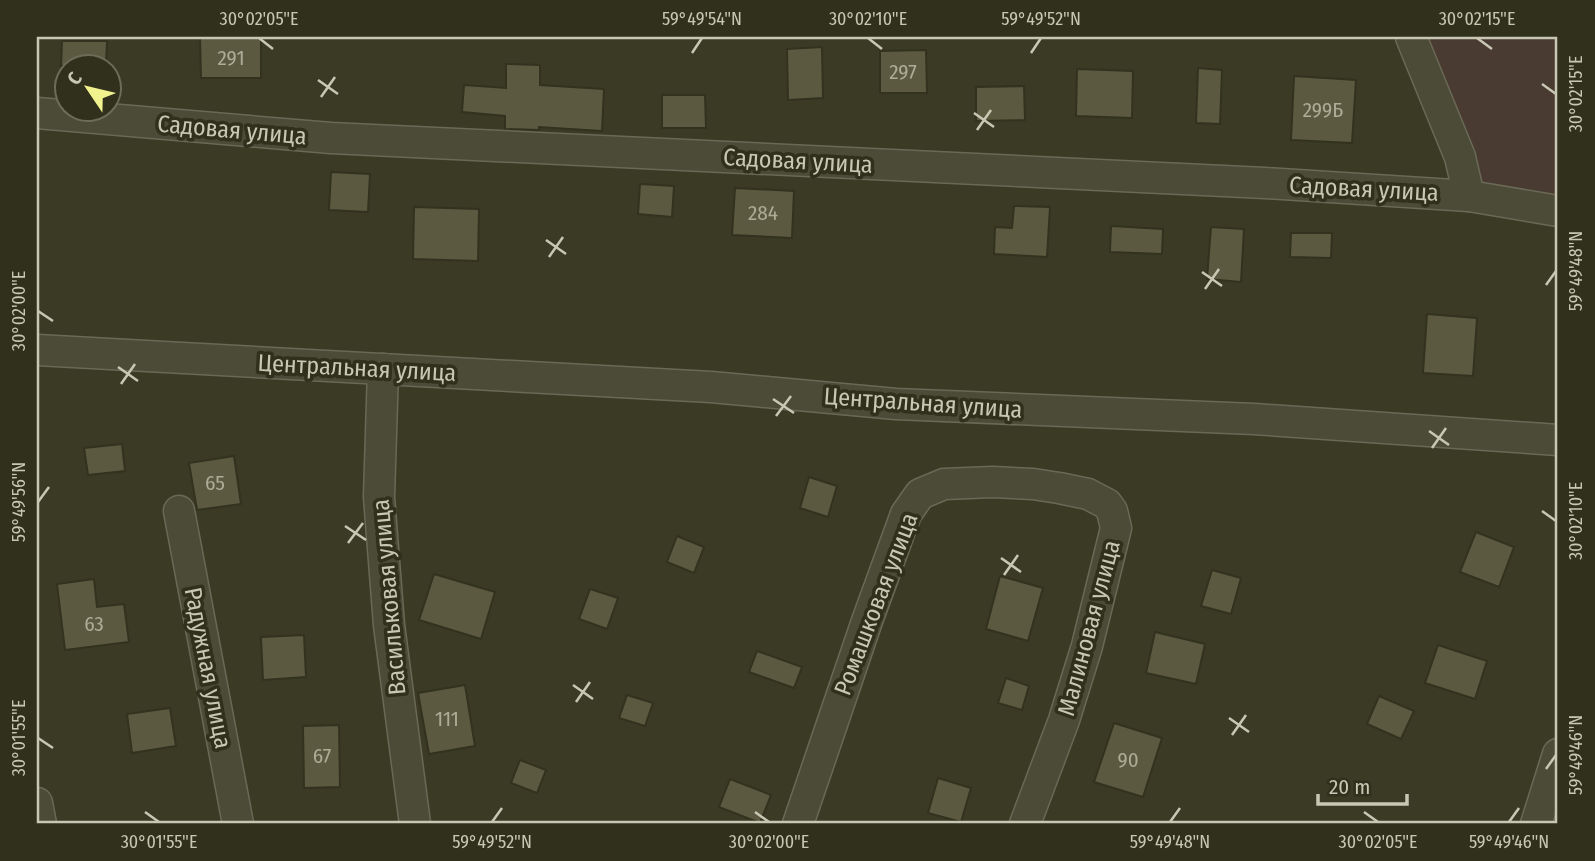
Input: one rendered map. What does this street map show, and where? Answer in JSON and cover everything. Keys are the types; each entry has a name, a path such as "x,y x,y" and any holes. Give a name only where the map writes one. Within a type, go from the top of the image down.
{"street":[{"path":"1411,37 1460,156 1469,196"},
{"name":"Садовая улица","path":"37,113 331,138 1265,183 1469,196 1558,211"},
{"name":"Центральная улица","path":"37,350 710,387 896,404 1254,419 1558,440"},
{"name":"Васильковая улица","path":"383,369 380,510 389,625 415,824"},
{"name":"Ромашковая улица","path":"798,824 906,514 920,494 944,484 1033,484"},
{"name":"Малиновая улица","path":"1025,824 1064,720 1087,646 1116,528 1107,503 1088,494 1033,484"},
{"name":"Радужная улица","path":"179,511 238,824"},
{"path":"1536,824 1558,754"},
{"path":"37,803 41,824"}],"shaded area":[{"path":"1421,37 1558,37 1558,196 1480,182"}],"building":[{"path":"200,37 261,37 261,78 201,78"},
{"path":"62,41 107,41 107,52 62,52"},
{"path":"822,47 823,98 788,100 787,49"},
{"path":"926,50 927,93 880,93 880,51"},
{"path":"506,64 540,65 540,85 604,89 602,131 539,127 539,130 505,129 505,116 462,112 464,85 506,88"},
{"path":"1198,68 1222,70 1220,124 1196,123"},
{"path":"1077,69 1133,71 1132,118 1076,116"},
{"path":"1294,76 1356,80 1352,143 1291,140"},
{"path":"1024,86 1025,120 976,121 976,87"},
{"path":"662,95 705,95 706,128 662,128"},
{"path":"331,172 370,174 368,212 329,210"},
{"path":"640,184 674,186 672,217 638,214"},
{"path":"735,188 794,191 792,238 732,235"},
{"path":"1014,206 1050,207 1047,257 994,254 995,227 1012,228"},
{"path":"414,207 479,209 478,261 413,259"},
{"path":"1111,226 1163,229 1162,254 1110,252"},
{"path":"1211,227 1244,229 1241,282 1207,279"},
{"path":"1291,233 1332,233 1331,258 1290,257"},
{"path":"1427,314 1477,318 1473,376 1423,373"},
{"path":"122,444 125,471 88,475 84,448"},
{"path":"234,456 241,504 197,510 189,463"},
{"path":"809,477 837,486 828,517 800,508"},
{"path":"1476,532 1514,547 1499,587 1460,572"},
{"path":"677,536 704,547 694,573 667,562"},
{"path":"1212,570 1241,578 1231,614 1201,606"},
{"path":"434,574 495,592 481,639 419,620"},
{"path":"1000,576 1043,588 1028,641 986,629"},
{"path":"94,579 97,607 124,604 129,642 65,650 57,584"},
{"path":"590,589 618,598 607,629 579,619"},
{"path":"1155,632 1205,644 1196,684 1146,673"},
{"path":"304,635 306,677 263,680 261,637"},
{"path":"1438,645 1487,661 1475,699 1425,683"},
{"path":"757,651 802,667 794,688 749,672"},
{"path":"1006,678 1029,686 1022,710 998,703"},
{"path":"465,685 475,746 429,754 418,693"},
{"path":"627,695 653,703 645,726 619,718"},
{"path":"1379,696 1414,711 1401,739 1367,724"},
{"path":"170,708 176,746 132,753 127,714"},
{"path":"1114,723 1162,738 1143,797 1094,782"},
{"path":"339,725 340,787 304,788 303,726"},
{"path":"520,760 546,770 537,793 511,783"},
{"path":"938,778 971,788 961,822 928,813"},
{"path":"730,779 771,795 760,823 719,807"}]}
